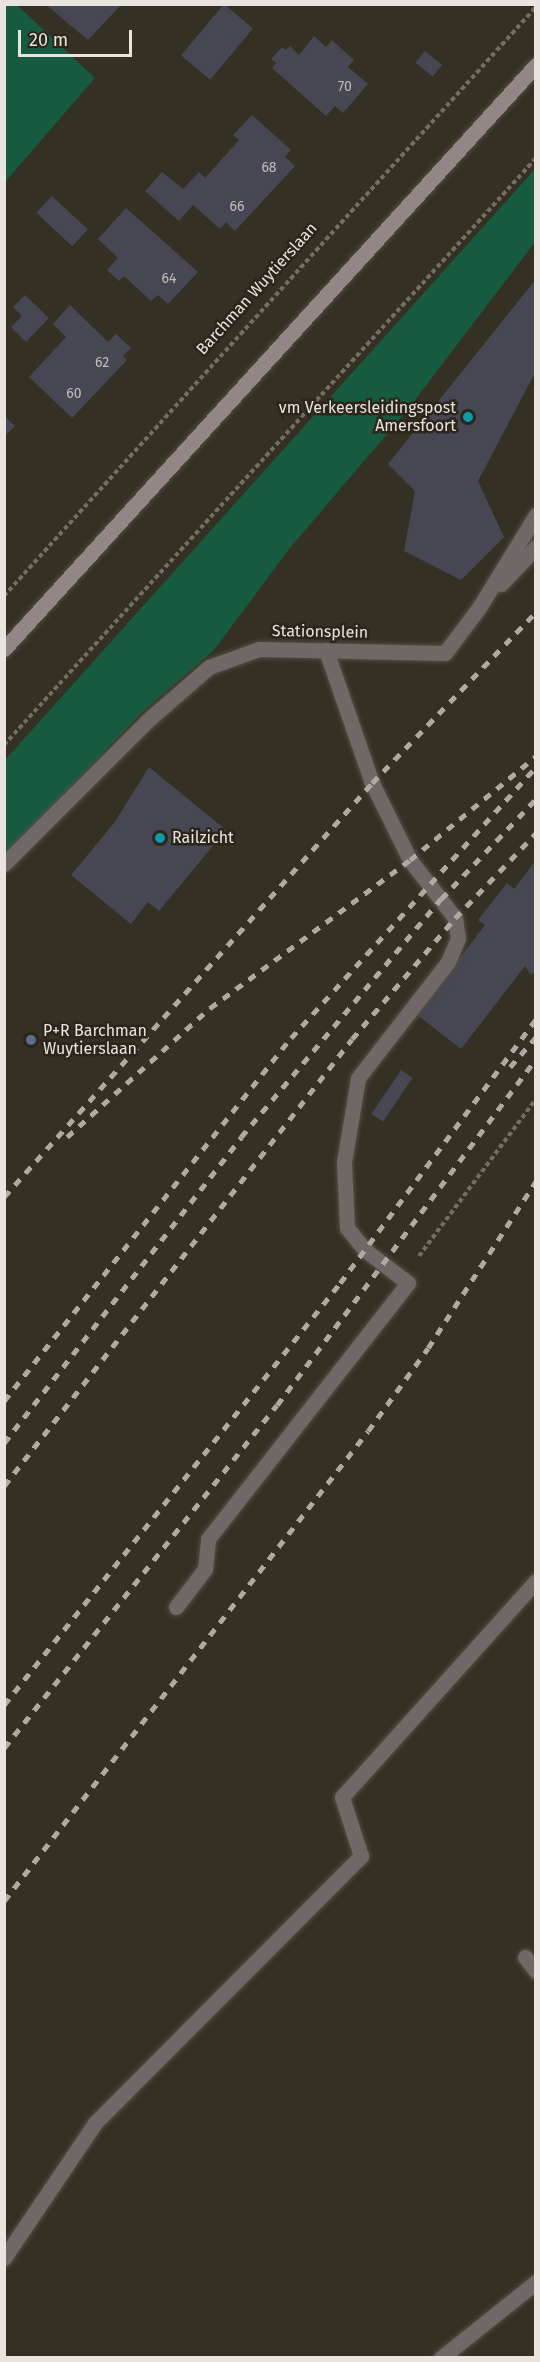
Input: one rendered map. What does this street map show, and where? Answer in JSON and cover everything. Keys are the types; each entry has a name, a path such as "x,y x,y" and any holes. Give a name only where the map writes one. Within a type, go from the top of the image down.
{"main road":[{"path":"4,649 536,65"}],"lane":[{"name":"Stationsplein","path":"4,864 148,720 208,667 259,649 445,652 480,606 536,515"},
{"path":"480,606 536,547"},
{"path":"176,1607 205,1569 208,1539 408,1283 364,1250 347,1228 344,1162 358,1077 448,962 458,939 455,918 410,860 372,783 326,650"},
{"path":"4,2258 95,2123 361,1856 342,1797 536,1581"},
{"path":"525,1957 536,1971"},
{"path":"441,2358 536,2282"}],"path":[{"name":"Barchman Wuytierslaan","path":"4,596 536,7"},
{"path":"4,745 536,158"},
{"path":"402,1278 536,1100"}],"green space":[{"path":"5,4 17,5 95,78 5,182"},
{"path":"535,169 535,242 405,413 289,549 214,650 142,712 5,856 5,760"}],"building":[{"path":"45,4 122,4 88,40"},
{"path":"224,4 253,28 210,80 181,55"},
{"path":"314,36 326,47 332,40 354,60 348,67 368,84 343,113 335,106 326,116 272,68 276,63 271,59 282,47 286,50 290,46 299,55"},
{"path":"425,51 442,65 433,77 416,63"},
{"path":"252,115 291,150 285,157 295,166 235,231 226,222 220,229 193,205 179,221 145,191 162,172 183,189 199,172 205,178 239,140 233,135"},
{"path":"52,196 88,229 72,246 36,213"},
{"path":"126,208 198,272 168,304 158,295 151,301 124,276 119,281 107,270 118,258 98,239"},
{"name":"vm Verkeersleidingspost Amersfoort","path":"536,279 536,371 478,481 504,537 461,580 404,551 415,491 388,464"},
{"path":"25,295 49,318 26,342 11,327 22,316 13,307"},
{"path":"70,305 108,342 116,334 131,348 123,356 127,360 72,418 29,377 66,337 53,324"},
{"path":"4,416 15,426 4,437"},
{"name":"Railzicht","path":"149,767 226,830 159,911 148,902 131,924 71,875 114,823"},
{"path":"536,860 536,973 530,974 525,966 461,1049 416,1014 485,925 478,920 507,883 514,889"},
{"path":"401,1070 413,1078 383,1122 371,1114"}],"railway":[{"path":"4,1197 372,783 536,612"},
{"path":"67,1137 210,1008 410,860 536,756"},
{"path":"4,1401 291,1038 536,767"},
{"path":"4,1443 241,1137 441,899 536,799"},
{"path":"4,1486 352,1039 455,918 536,833"},
{"path":"4,1705 340,1283 536,1019"},
{"path":"510,1067 536,1037"},
{"path":"4,1748 277,1405 536,1059"},
{"path":"4,1901 368,1431 428,1348 536,1181"}],"place":[{"name":"vm Verkeersleidingspost Amersfoort","path":"468,417"},
{"name":"Railzicht","path":"160,838"},
{"name":"P+R Barchman Wuytierslaan","path":"31,1040"}]}
